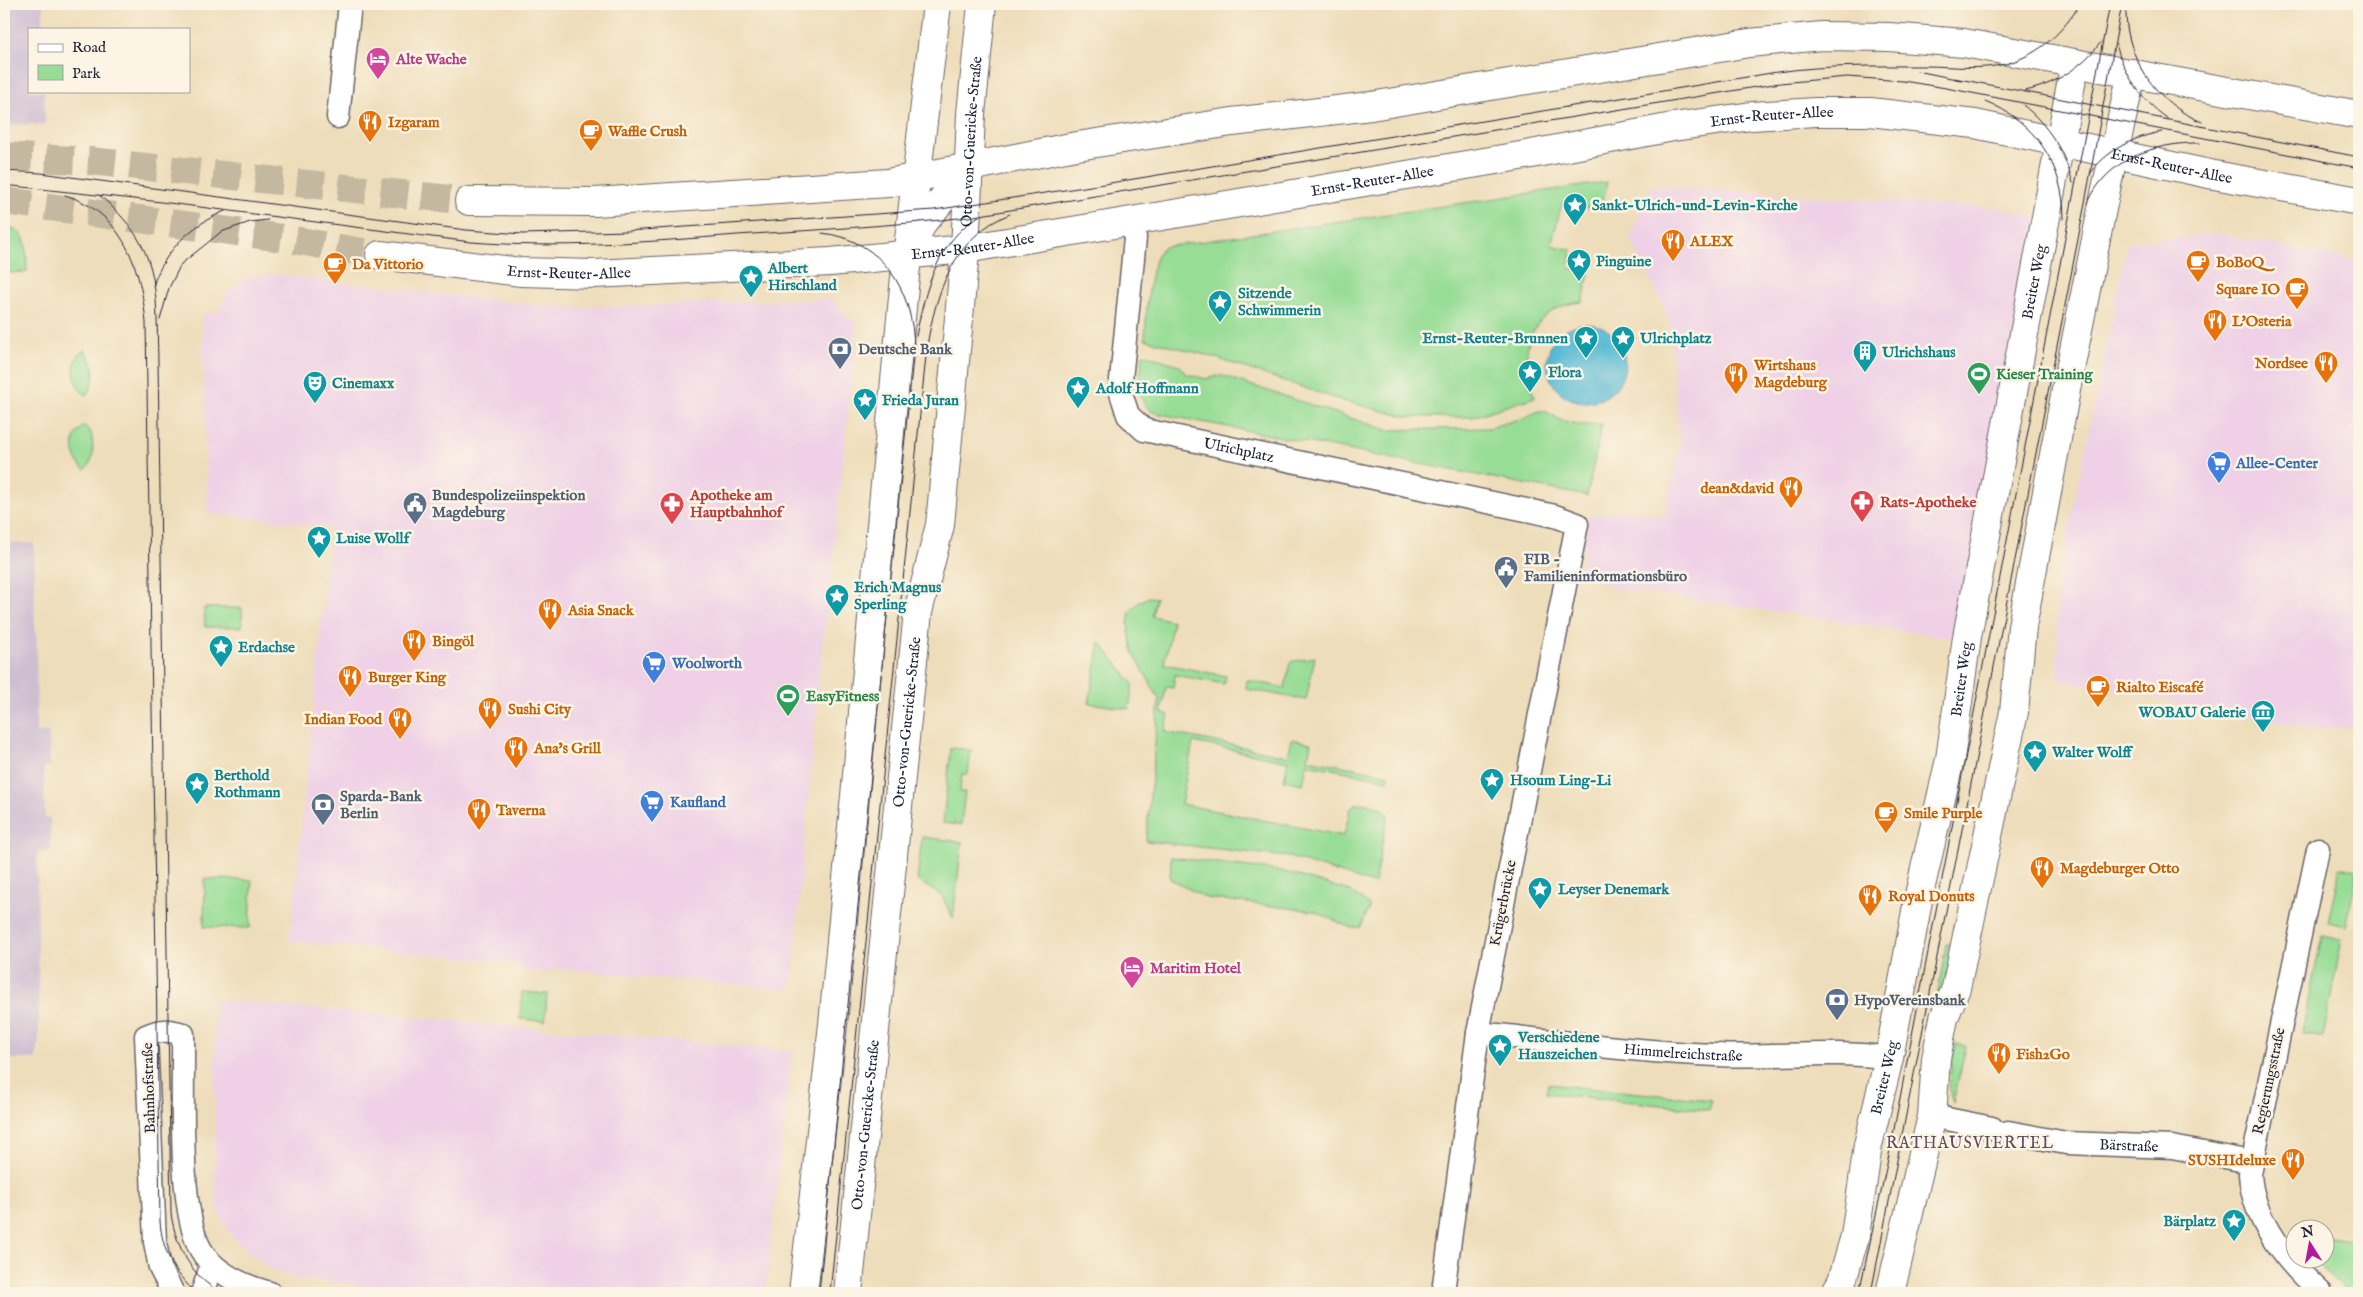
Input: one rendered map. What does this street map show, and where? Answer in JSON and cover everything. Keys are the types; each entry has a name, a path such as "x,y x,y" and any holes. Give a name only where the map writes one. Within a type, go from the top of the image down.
{"street":[{"path":"338,117 350,4"},
{"path":"804,1293 833,1024 907,256 936,4"},
{"name":"Otto-von-Guericke-Straße","path":"848,1293 918,612 940,525 965,249 971,114 982,4"},
{"path":"469,201 595,202 888,183 1081,146 1232,122 1371,106 1698,51 1778,40 1856,36 1923,39 1989,47 2359,115"},
{"name":"Breiter Weg","path":"1835,1293 1842,1282 1855,1236 1868,1145 1889,1058 1919,895 1950,759 1967,637 2076,63"},
{"path":"1890,1293 1932,1116 1936,1059 1944,1018 1956,988 2009,735 2016,698 2022,627 2077,336 2132,74"},
{"name":"Ernst-Reuter-Allee","path":"380,255 521,272 594,274 907,256 965,249 1526,155 1673,127 1774,114 1870,112 1975,124 2114,154 2359,201"},
{"path":"907,256 923,222 969,168"},
{"name":"Ulrichplatz","path":"1133,221 1135,238 1120,390 1128,415 1144,430 1555,516 1577,524"},
{"name":"Krügerbrücke","path":"1444,1284 1478,1033 1577,524"},
{"name":"Regierungsstraße","path":"2318,848 2304,926 2251,1162 2252,1195 2266,1227 2287,1258 2320,1293"},
{"name":"Bahnhofstraße","path":"173,1293 160,1268 154,1234 146,1036 157,1031 169,1030 183,1034 184,1134 188,1210 195,1239 212,1264"},
{"name":"Himmelreichstraße","path":"1478,1033 1699,1054 1868,1055 1889,1058"},
{"name":"Bärstraße","path":"1932,1116 2066,1143 2172,1147 2251,1162"},
{"path":"202,1293 212,1264 245,1285 270,1293"}],"shaded area":[{"path":"4,4 43,4 43,28 28,28 28,92 44,92 45,124 4,125"},
{"name":"Ulrichshaus","path":"1650,186 1997,208 2037,217 1959,639 1615,588 1580,574 1588,517 1622,510 1664,516 1680,444 1669,319 1630,237"},
{"name":"Allee-Center","path":"2217,234 2359,261 2359,727 2306,728 2058,679 2057,587 2127,243"},
{"path":"270,274 561,308 831,299 857,326 822,646 791,990 551,968 550,973 522,970 522,964 507,962 290,941 331,527 208,513 202,314 219,312 225,295 247,277"},
{"path":"4,543 34,543 35,632 37,633 36,732 49,733 50,766 44,766 45,818 50,818 51,851 37,852 39,1040 36,1059 4,1059"},
{"path":"215,1000 792,1051 765,1293 437,1293 292,1278 268,1267 246,1250 228,1231 220,1215 215,1198"}],"green space":[{"path":"1607,182 1601,210 1562,203 1551,245 1572,250 1569,268 1589,273 1583,302 1565,305 1550,312 1539,322 1532,334 1527,349 1527,364 1529,380 1535,397 1472,417 1407,417 1343,401 1213,357 1145,339 1151,275 1154,262 1164,247"},
{"path":"4,227 12,228 22,236 26,249 27,272 4,273"},
{"path":"84,350 91,360 94,372 90,390 86,395 81,391 74,373 76,360"},
{"path":"1143,354 1179,365 1186,374 1207,379 1220,375 1387,430 1488,428 1523,418 1539,411 1545,411 1560,420 1581,425 1602,424 1587,496 1155,413 1143,402 1141,395 1140,379"},
{"path":"84,426 91,432 93,447 91,461 85,470 77,461 74,448 76,435"},
{"path":"1149,597 1156,598 1152,616 1173,621 1164,664 1226,676 1224,684 1175,675 1173,688 1166,687 1161,712 1169,715 1165,732 1288,756 1292,739 1311,743 1308,759 1389,775 1388,780 1307,764 1303,784 1284,780 1288,761 1193,742 1181,804 1344,836 1350,810 1355,804 1364,803 1377,806 1388,814 1374,884 1289,857 1146,841 1159,699 1133,652 1128,624 1130,612 1139,602"},
{"path":"204,608 242,608 242,627 205,627"},
{"path":"1100,642 1133,684 1129,709 1089,703"},
{"path":"1315,657 1306,700 1246,689 1247,680 1285,688 1290,662"},
{"path":"951,748 971,750 968,774 962,774 960,792 965,792 961,825 943,823"},
{"path":"922,837 962,842 953,918 942,896 917,880"},
{"path":"1171,857 1281,871 1350,891 1370,906 1361,927 1351,928 1314,911 1206,898 1170,879"},
{"path":"2340,867 2358,870 2346,926 2328,922"},
{"path":"205,879 252,880 250,928 204,927"},
{"path":"2322,935 2342,939 2323,1038 2302,1034"},
{"path":"1946,944 1956,945 1935,1009"},
{"path":"522,992 547,994 545,1021 520,1019"},
{"path":"1955,1044 1966,1046 1953,1103 1948,1086"},
{"path":"1548,1084 1712,1100 1709,1110 1546,1093"},
{"path":"2336,1239 2359,1243 2359,1293 2348,1293 2325,1270 2336,1270"}],"water":[{"name":"Ernst-Reuter-Brunnen","path":"1586,324 1601,327 1614,335 1622,348 1625,363 1622,378 1614,391 1601,399 1586,402 1571,399 1558,391 1550,378 1547,363 1550,348 1558,335 1571,327"}],"tunnel":[{"path":"4,156 90,161 469,201"},
{"path":"4,201 282,238 380,255"}],"tram line":[{"path":"4,171 41,173 466,230 523,234 627,231 934,210 1104,184 1777,72 1851,66 1988,67 2009,63 2031,54 2059,32 2080,4"},
{"path":"1859,1293 1890,1150 2110,4"},
{"path":"1871,1293 2081,224 2122,4"},
{"path":"2126,7 2131,43 2137,60 2146,76 2157,91 2170,103 2185,114 2202,122"},
{"path":"2025,91 2047,84 2068,73 2086,59 2101,42"},
{"path":"2116,44 2119,55 2135,86 2149,103 2167,118"},
{"path":"1917,71 1961,80"},
{"path":"4,185 161,202 471,242 538,245 637,242 968,217 1780,83 1847,77 1903,81 1946,88 2359,168"},
{"path":"1954,78 2359,157"},
{"path":"1985,101 2018,120 2043,147 2059,181 2063,199 2064,219"},
{"path":"2023,105 2048,130 2065,160 2073,183"},
{"path":"2090,174 2104,158 2122,146 2141,137 2162,132"},
{"path":"2088,203 2096,188 2107,175 2120,164 2134,156 2166,146 2200,143"},
{"path":"65,195 85,203 102,215 115,229 126,245 134,264 144,303 146,323 160,1221 163,1242 170,1260 181,1277 196,1293"},
{"path":"99,195 134,232 151,269 155,289 158,361 171,1214 181,1250 187,1260 202,1279 222,1293"},
{"path":"153,286 164,261 180,241 201,224 225,211"},
{"path":"830,1293 927,346 942,286 951,268 975,236 991,224 1010,214"},
{"path":"916,336 935,268 953,239 965,226 979,216"},
{"path":"160,320 169,288 181,264 221,232 250,222 268,220"},
{"path":"819,1293 914,348 908,307 901,288 890,271 878,257 862,246 843,238 822,233"}],"place":[{"name":"Alte Wache","path":"378,80"},
{"name":"Izgaram","path":"370,143"},
{"name":"Waffle Crush","path":"591,152"},
{"name":"Sankt-Ulrich-und-Levin-Kirche","path":"1575,226"},
{"name":"ALEX","path":"1673,262"},
{"name":"Pinguine","path":"1579,282"},
{"name":"BoBoQ","path":"2198,283"},
{"name":"Da Vittorio","path":"335,285"},
{"name":"Albert Hirschland","path":"751,298"},
{"name":"Square IO","path":"2297,310"},
{"name":"Sitzende Schwimmerin","path":"1220,323"},
{"name":"L'Osteria","path":"2215,342"},
{"name":"Ernst-Reuter-Brunnen","path":"1586,359"},
{"name":"Ulrichplatz","path":"1623,359"},
{"name":"Deutsche Bank","path":"840,370"},
{"name":"Ulrichshaus","path":"1865,373"},
{"name":"Nordsee","path":"2326,384"},
{"name":"Flora","path":"1530,393"},
{"name":"Wirtshaus Magdeburg","path":"1736,395"},
{"name":"Kieser Training","path":"1979,395"},
{"name":"Cinemaxx","path":"315,404"},
{"name":"Adolf Hoffmann","path":"1078,409"},
{"name":"Frieda Juran","path":"865,421"},
{"name":"Allee-Center","path":"2219,484"},
{"name":"dean&david","path":"1791,509"},
{"name":"Rats-Apotheke","path":"1862,523"},
{"name":"Bundespolizeiinspektion Magdeburg","path":"415,525"},
{"name":"Apotheke am Hauptbahnhof","path":"672,525"},
{"name":"Luise Wollf","path":"319,559"},
{"name":"FIB - Familieninformationsbüro","path":"1506,589"},
{"name":"Erich Magnus Sperling","path":"837,617"},
{"name":"Asia Snack","path":"550,631"},
{"name":"Bingöl","path":"414,662"},
{"name":"Erdachse","path":"221,668"},
{"name":"Woolworth","path":"654,684"},
{"name":"Burger King","path":"350,698"},
{"name":"Rialto Eiscafé","path":"2098,708"},
{"name":"EasyFitness","path":"788,717"},
{"name":"Sushi City","path":"490,730"},
{"name":"WOBAU Galerie","path":"2263,733"},
{"name":"Indian Food","path":"400,740"},
{"name":"Ana's Grill","path":"516,769"},
{"name":"Walter Wolff","path":"2035,773"},
{"name":"Hsoum Ling-Li","path":"1492,801"},
{"name":"Berthold Rothmann","path":"197,805"},
{"name":"Kaufland","path":"652,823"},
{"name":"Sparda-Bank Berlin","path":"323,826"},
{"name":"Taverna","path":"479,831"},
{"name":"Smile Purple","path":"1886,834"},
{"name":"Magdeburger Otto","path":"2042,889"},
{"name":"Leyser Denemark","path":"1540,910"},
{"name":"Royal Donuts","path":"1870,917"},
{"name":"Maritim Hotel","path":"1132,989"},
{"name":"HypoVereinsbank","path":"1837,1021"},
{"name":"Verschiedene Hauszeichen","path":"1500,1067"},
{"name":"Fish2Go","path":"1999,1075"},
{"name":"SUSHIdeluxe","path":"2293,1181"},
{"name":"Bärplatz","path":"2234,1242"}],"district":[{"name":"RATHAUSVIERTEL","path":"1970,1144"}]}
